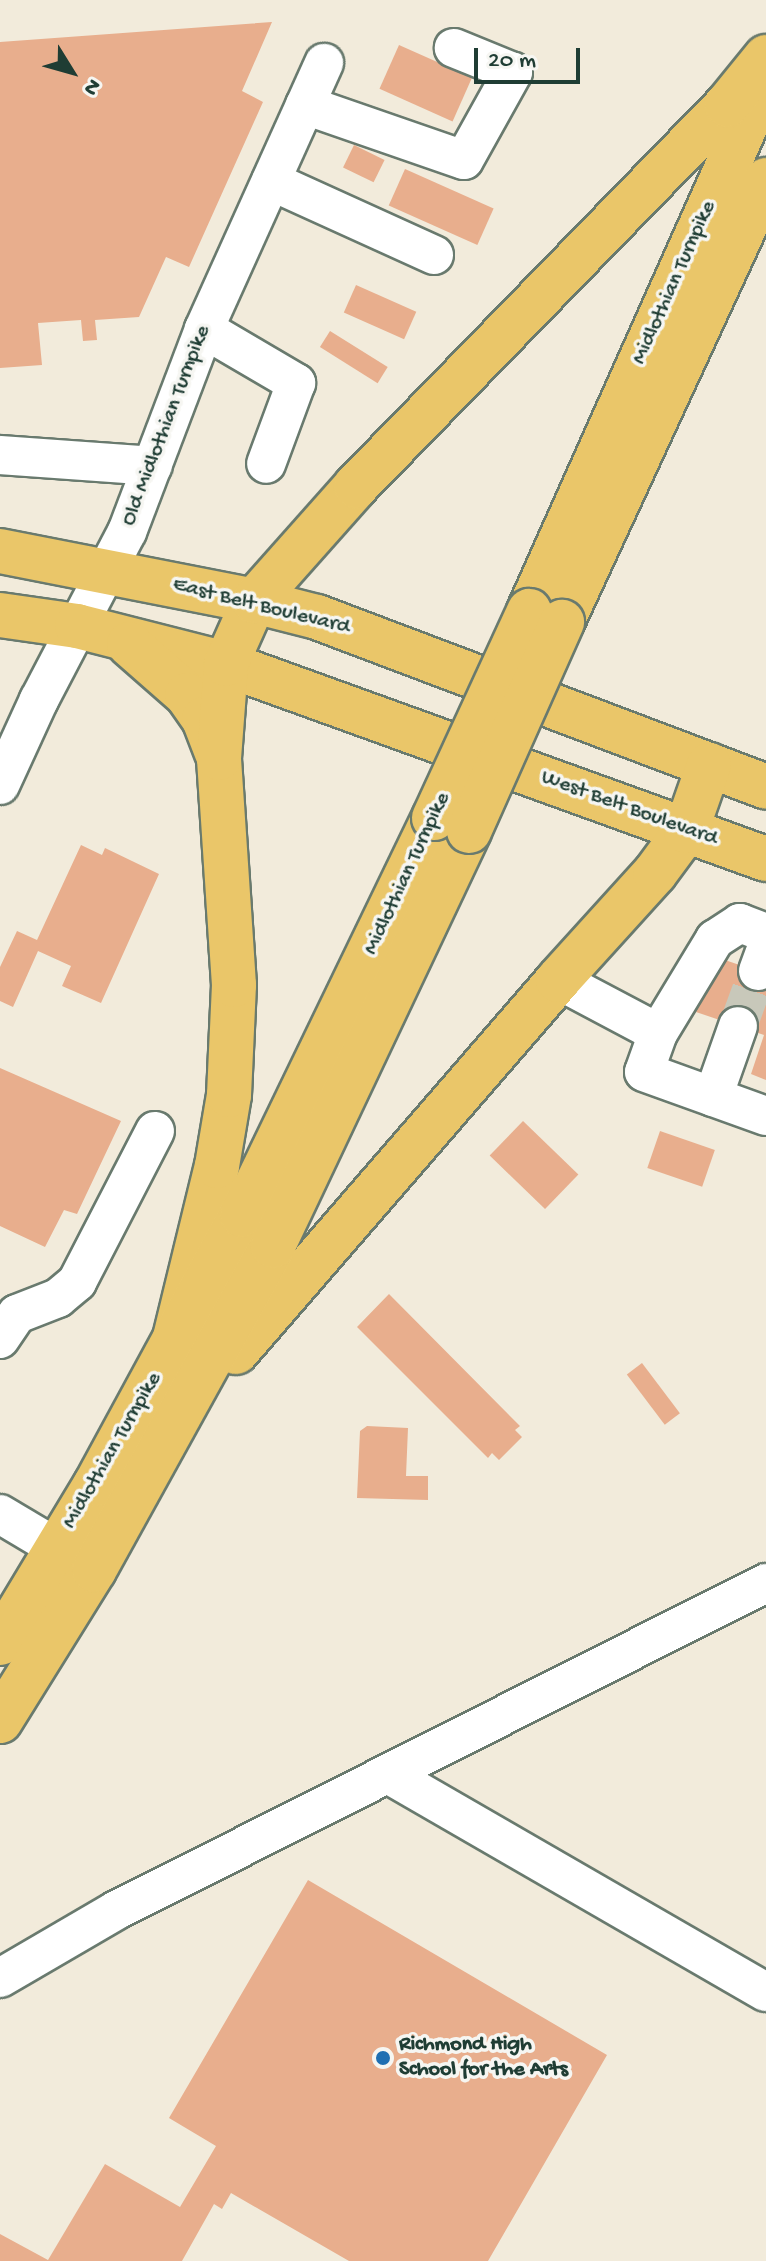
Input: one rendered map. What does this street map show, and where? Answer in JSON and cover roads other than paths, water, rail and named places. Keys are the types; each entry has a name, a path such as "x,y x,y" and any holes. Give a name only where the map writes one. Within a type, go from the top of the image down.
{"main road":[{"path":"173,1346 217,1166 229,1095 234,985 219,758 226,664 254,601 356,486 727,105 766,57"},
{"name":"Midlothian Turnpike","path":"0,1721 94,1570 273,1246 452,824 546,617 766,80"},
{"name":"Midlothian Turnpike","path":"546,617 766,180"},
{"name":"East Belt Boulevard","path":"0,551 254,601 343,626 709,765"},
{"path":"0,615 97,631 226,664"},
{"path":"97,631 187,695 204,719 219,758"},
{"name":"West Belt Boulevard","path":"226,664 766,859"},
{"path":"184,1411 558,980 655,873 686,831 709,765 766,787"},
{"name":"Midlothian Turnpike","path":"0,1643 173,1346 452,824"}],"street":[{"path":"305,105 464,160 513,72 454,48"},
{"name":"Old Midlothian Turnpike","path":"3,770 97,631 106,571 127,532 204,329 324,63"},
{"path":"271,181 434,255"},
{"path":"204,329 296,383 266,464"},
{"path":"0,455 153,466"},
{"path":"766,933 740,923 715,939 658,1033 644,1072 766,1116"},
{"path":"558,980 658,1033"},
{"path":"713,1097 738,1026"},
{"path":"0,1339 17,1314 58,1298 77,1282 155,1131"},
{"path":"0,1514 94,1570"},
{"path":"0,1978 115,1911 766,1583"},
{"path":"388,1774 766,1992"}],"tunnel":[{"path":"738,1026 758,971"}],"place":[{"name":"Richmond High School for the Arts","path":"383,2058"}]}
